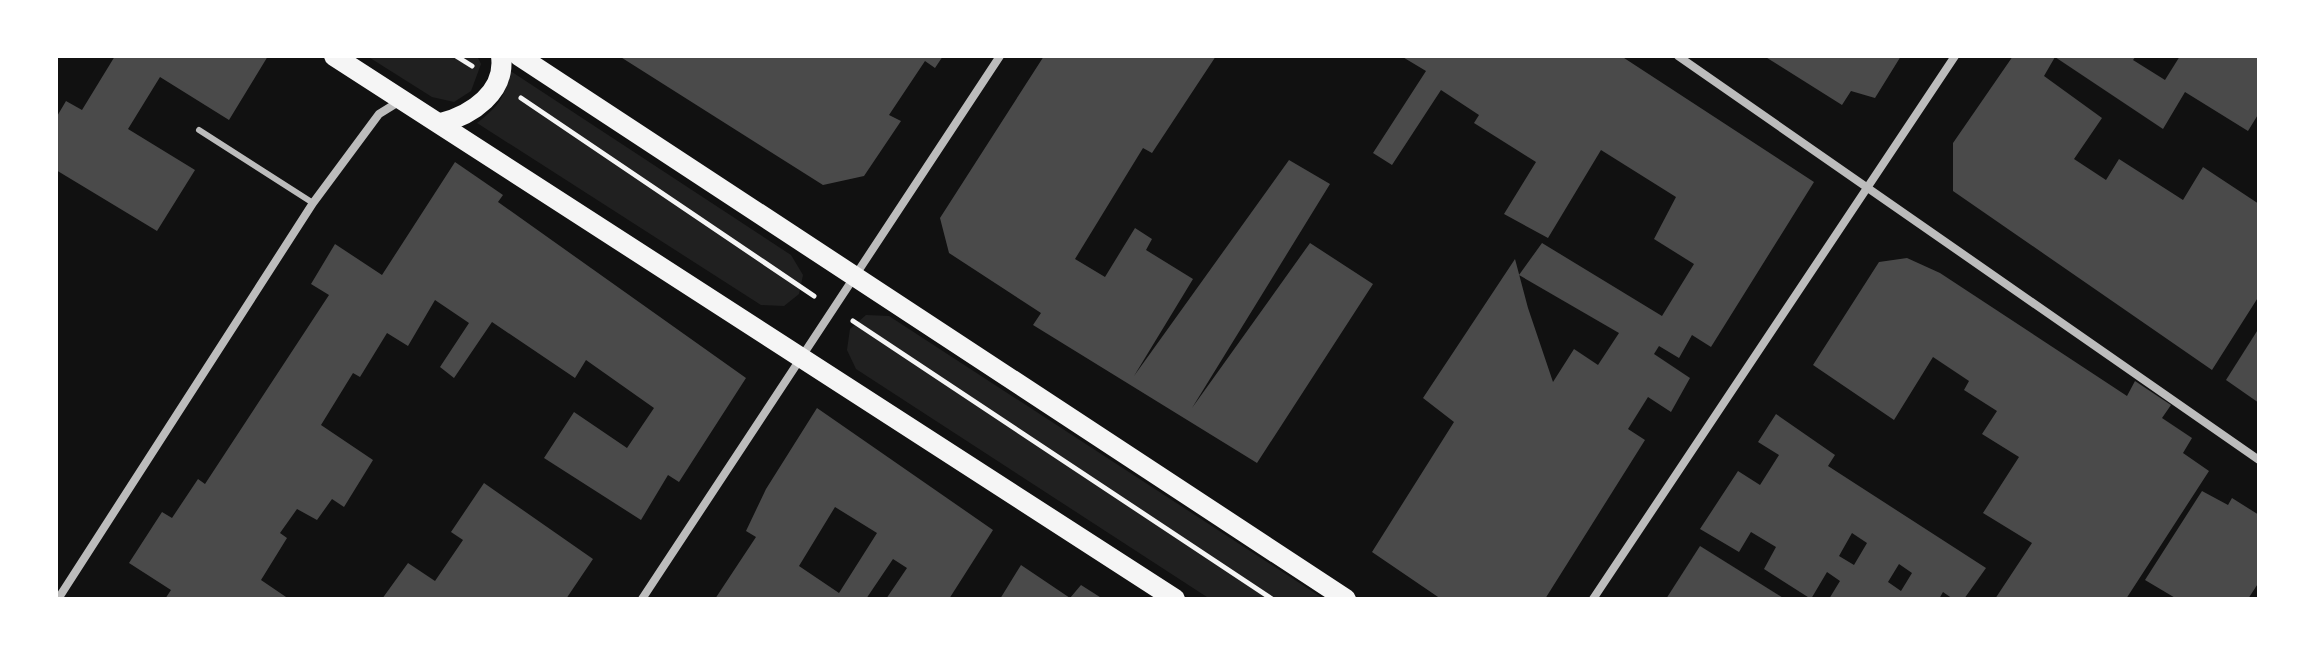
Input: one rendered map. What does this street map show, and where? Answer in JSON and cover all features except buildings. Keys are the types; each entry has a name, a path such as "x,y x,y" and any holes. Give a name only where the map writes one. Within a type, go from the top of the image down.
{"main road":[{"path":"334,56 805,357 1175,599"},
{"path":"441,123 475,109 497,82 501,56"},
{"path":"519,56 1346,599"}],"street":[{"path":"642,599 805,357 1000,56"},
{"path":"1678,56 2259,460"},
{"path":"1593,599 1955,56"},
{"path":"58,599 313,203 379,114 402,100"}],"lane":[{"path":"199,130 313,203"}],"path":[{"path":"456,56 1272,599"}],"shaded area":[{"path":"367,56 477,56 481,64 471,91 454,102 432,97"},
{"path":"509,70 791,255 803,275 799,294 784,306 761,305 477,123 500,100"},
{"path":"866,315 889,316 1324,599 1210,599 856,369 847,350 850,329"}]}
